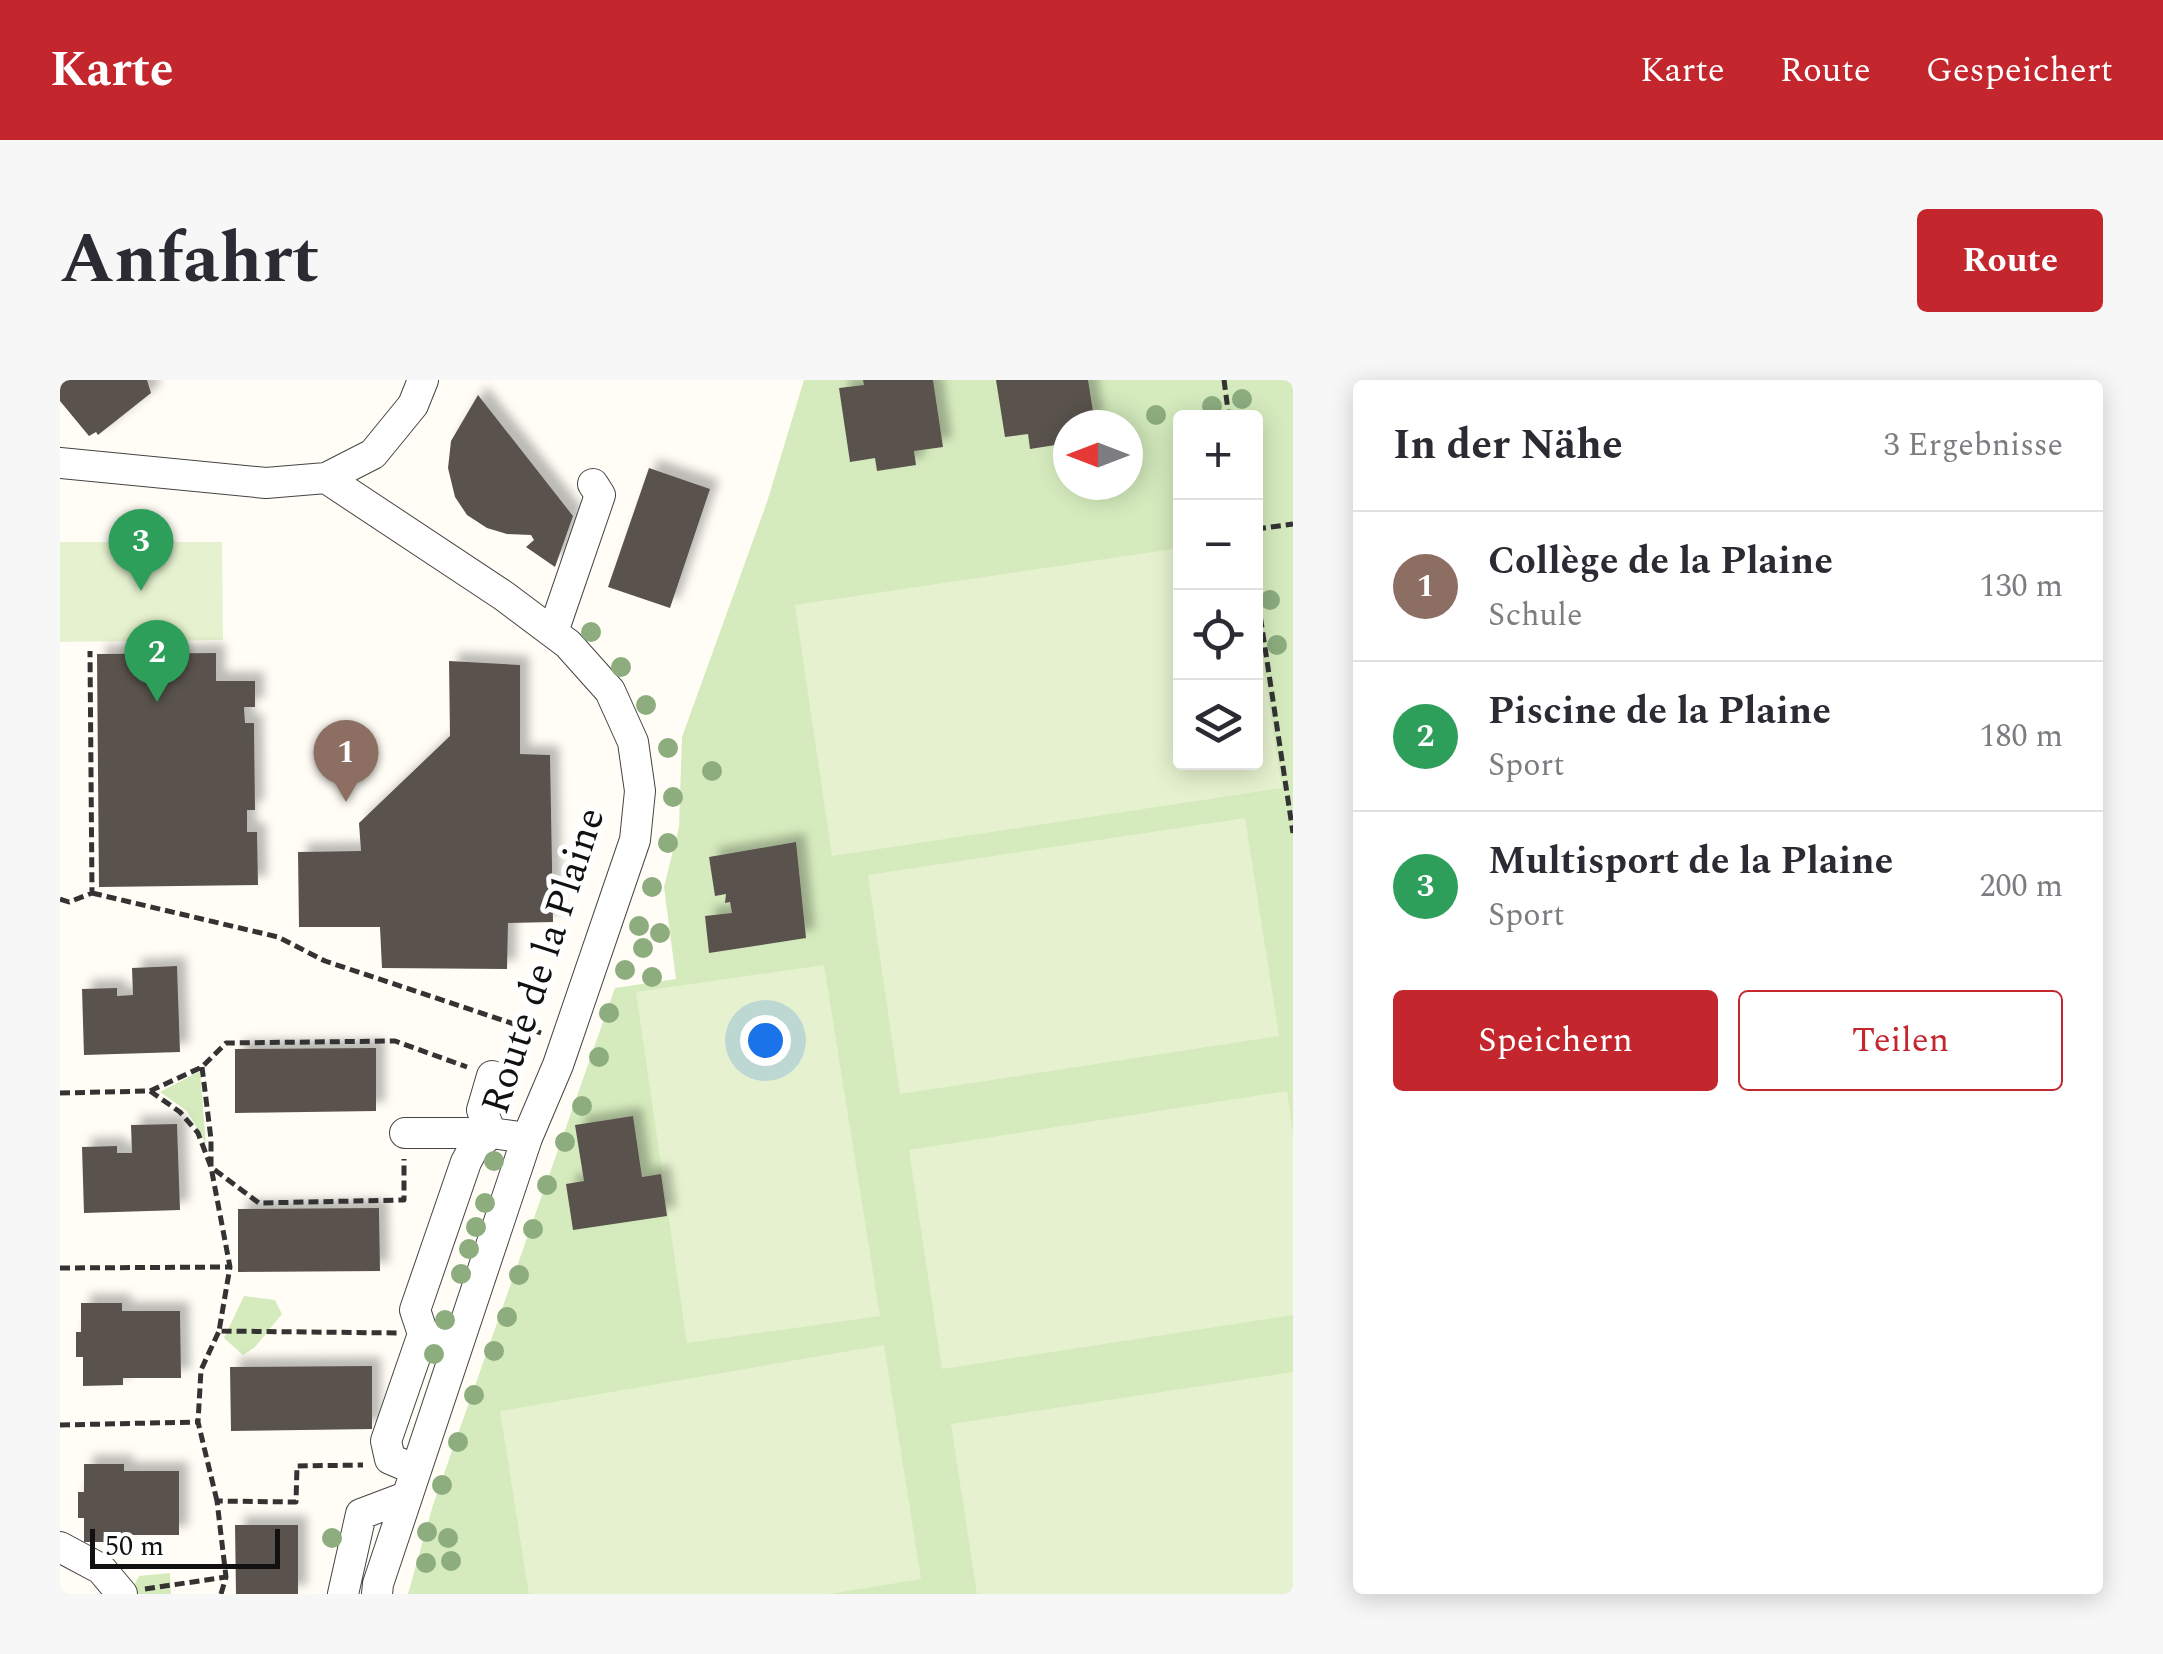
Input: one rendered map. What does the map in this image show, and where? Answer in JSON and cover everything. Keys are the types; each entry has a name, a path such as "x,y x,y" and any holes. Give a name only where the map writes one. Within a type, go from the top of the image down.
{"street":[{"path":"60,463 266,483 326,478 373,454 413,406 422,380"},
{"name":"Route de la Plaine","path":"326,478 568,644 610,692 633,742 640,791 635,840 566,1041 527,1138 458,1346 404,1475 378,1594"},
{"path":"552,632 600,495 593,484"},
{"path":"491,1132 482,1110 492,1076"},
{"path":"344,1594 361,1514 404,1475 386,1441 424,1334 416,1310 466,1162 491,1132"},
{"path":"404,1142 491,1132 527,1138"},
{"path":"424,1334 458,1346"},
{"path":"60,1547 101,1569 121,1594"}],"path":[{"path":"1224,380 1229,410"},
{"path":"1263,528 1293,524"},
{"path":"1256,590 1293,833"},
{"path":"90,651 92,893"},
{"path":"60,899 69,902 92,893 278,936 325,961 566,1041"},
{"path":"60,1093 150,1091 202,1067 226,1044 396,1042 492,1076"},
{"path":"202,1067 211,1139 210,1167"},
{"path":"150,1091 180,1112 198,1133 210,1167 230,1267 218,1331 201,1370 198,1422 217,1501 226,1577 221,1594"},
{"path":"210,1167 259,1203 404,1200 404,1142"},
{"path":"60,1268 230,1267"},
{"path":"218,1331 424,1334"},
{"path":"60,1425 198,1422"},
{"path":"217,1501 296,1502 297,1466 370,1465 404,1475"},
{"path":"121,1594 226,1577"}],"green space":[{"path":"804,380 1293,380 1293,1594 408,1594 433,1505 615,988 676,979 664,887 679,827 682,737 767,502"},
{"path":"60,542 222,542 223,640 60,642"},
{"path":"1173,549 1173,770 1263,770 1263,667 1282,788 832,856 795,605"},
{"path":"1245,818 1279,1036 900,1094 868,875"},
{"path":"824,965 880,1316 687,1343 636,992"},
{"path":"200,1071 206,1144 187,1111 160,1092"},
{"path":"1287,1091 1293,1132 1293,1315 942,1369 909,1150"},
{"path":"244,1296 275,1300 282,1314 255,1347 243,1355 224,1338"},
{"path":"884,1345 921,1579 829,1594 529,1594 500,1411"},
{"path":"1293,1372 1293,1594 977,1594 951,1424"},
{"path":"170,1573 171,1594 138,1594 133,1587 139,1576"}],"building":[{"path":"60,380 147,380 151,393 98,435 96,432 89,436 60,401"},
{"path":"863,380 933,380 943,447 914,451 916,465 877,471 875,458 850,462 839,388 864,385"},
{"path":"996,380 1088,380 1093,410 1053,410 1053,445 1030,449 1028,434 1005,437"},
{"path":"478,395 573,516 555,567 526,547 534,540 531,535 487,528 467,515 455,497 448,468 451,441"},
{"path":"649,468 710,489 670,608 608,587"},
{"path":"216,653 216,681 255,681 255,707 244,707 245,723 254,723 255,810 247,810 247,832 257,832 258,885 99,887 97,654"},
{"path":"449,661 520,665 520,754 550,755 553,922 508,923 507,969 382,968 380,927 299,927 298,852 361,851 359,823 450,736"},
{"path":"796,842 806,938 709,953 705,916 732,913 730,902 725,903 726,894 715,896 709,857"},
{"path":"177,966 180,1052 84,1055 82,989 117,988 117,996 133,995 132,968"},
{"path":"376,1048 376,1111 235,1113 235,1049"},
{"path":"633,1116 642,1177 661,1174 667,1216 573,1230 566,1184 584,1181 575,1125"},
{"path":"177,1124 180,1210 84,1213 82,1147 117,1146 117,1153 132,1153 131,1125"},
{"path":"379,1208 380,1271 238,1272 238,1209"},
{"path":"81,1303 122,1303 122,1311 180,1311 181,1378 123,1378 123,1385 83,1386 83,1357 76,1357"},
{"path":"372,1366 372,1429 231,1431 230,1367"},
{"path":"84,1464 124,1464 124,1471 179,1471 179,1535 122,1535 122,1542 84,1542 84,1518 78,1518 78,1492 84,1492"},
{"path":"235,1525 298,1525 298,1594 236,1594"}],"place":[{"name":"Multisport de la Plaine","path":"141,591"},
{"name":"Piscine de la Plaine","path":"157,702"},
{"name":"Collège de la Plaine","path":"346,802"}]}
